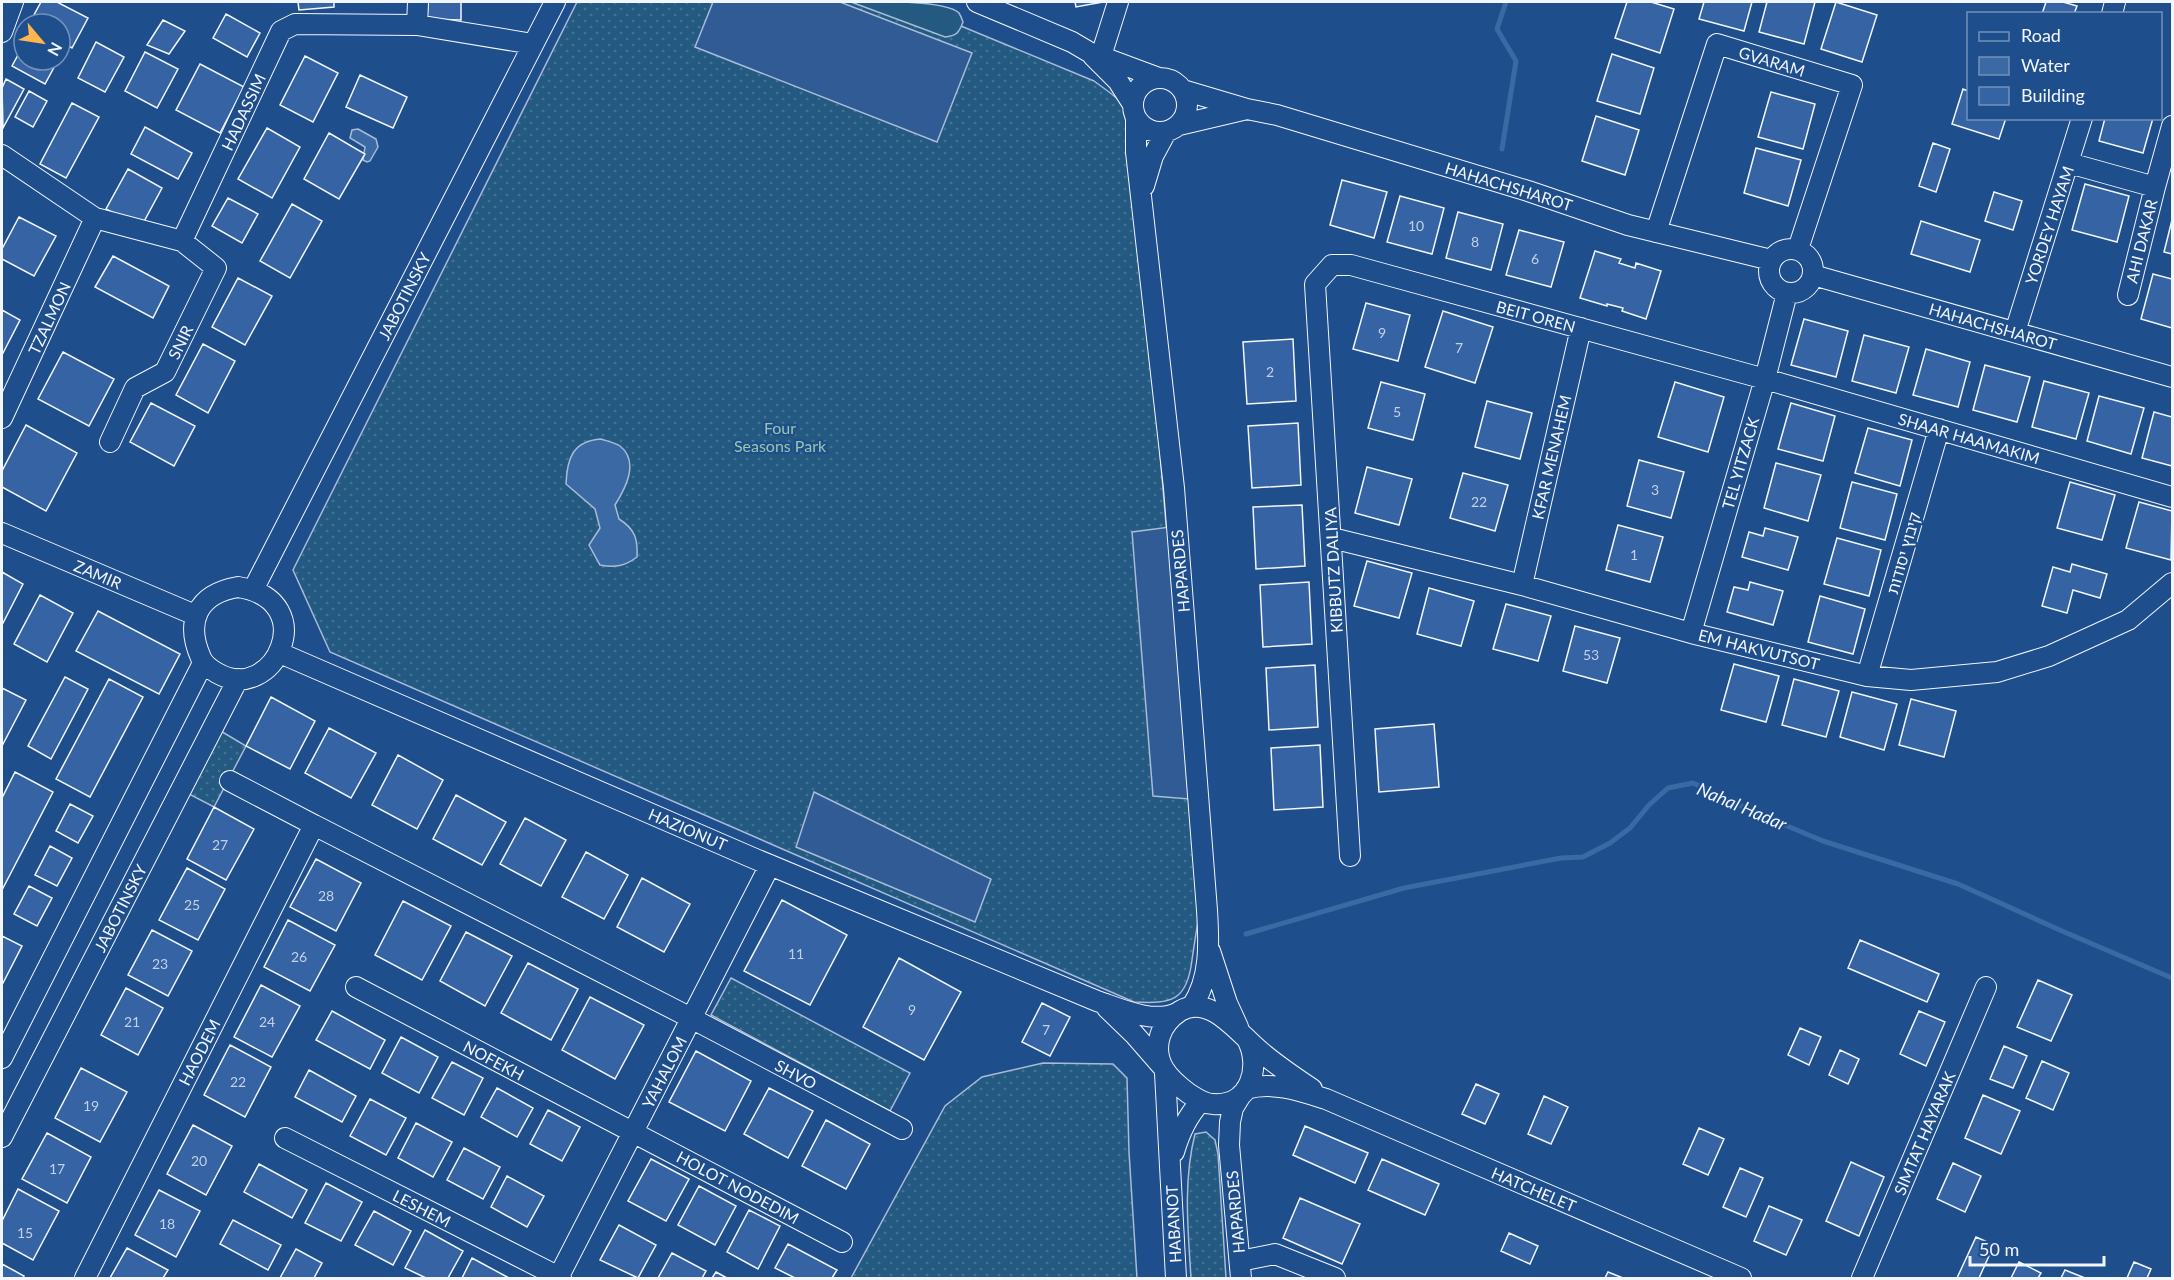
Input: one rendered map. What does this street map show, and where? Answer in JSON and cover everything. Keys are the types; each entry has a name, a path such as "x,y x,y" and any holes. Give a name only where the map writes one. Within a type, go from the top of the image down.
{"street":[{"path":"2,32 13,2"},
{"path":"417,25 418,2"},
{"name":"JABOTINSKY","path":"253,590 555,2"},
{"path":"977,2 1095,54 1173,81 1183,90 1187,108 1183,120 1173,128 1151,131 1142,126 1118,81 1095,54"},
{"path":"1095,54 1118,2"},
{"name":"HADASSIM","path":"182,241 281,31 295,24 417,25 533,44"},
{"name":"GVARAM","path":"1656,232 1717,44 1852,85 1798,249"},
{"path":"1134,110 1141,85 1146,81 1160,78"},
{"name":"HAHACHSHAROT","path":"1183,90 1246,109 1277,115 1656,232 1771,260"},
{"name":"HAHACHSHAROT","path":"1173,128 1246,109"},
{"name":"HAPARDES","path":"1134,110 1136,152 1173,488 1208,910 1209,948 1202,988 1184,1010"},
{"name":"YORDEY HAYAM","path":"2015,332 2081,120"},
{"name":"AHI DAKAR","path":"2128,295 2172,126"},
{"name":"HAPARDES","path":"1141,194 1153,156 1173,128"},
{"path":"2,155 95,218 182,241"},
{"name":"AHI DAKAR","path":"2069,163 2155,187"},
{"name":"TZALMON","path":"2,418 95,218"},
{"name":"SNIR","path":"110,442 135,388 165,372 216,268 182,241"},
{"path":"1785,249 1798,249 1811,260 1813,275 1809,284 1802,291 1787,293 1778,290 1772,283 1769,269 1771,260 1785,249"},
{"name":"BEIT OREN","path":"1315,284 1332,265 1351,266 1765,378"},
{"name":"HAHACHSHAROT","path":"1813,275 2172,377"},
{"name":"KIBBUTZ DALIYA","path":"1315,284 1350,856"},
{"name":"TEL YITZACK","path":"1691,633 1765,378 1787,293"},
{"name":"KFAR MENAHEM","path":"1522,585 1581,328"},
{"name":"SHAAR HAAMAKIM","path":"1765,378 2172,497"},
{"name":"קיבוץ יסודות","path":"1867,676 1939,429"},
{"name":"ZAMIR","path":"2,533 195,615"},
{"name":"EM HAKVUTSOT","path":"1332,538 1522,585 1691,633 1867,676 1911,680 1953,678 1997,672 2038,660 2086,641 2128,620 2172,583"},
{"path":"237,587 253,590 265,596 276,608 283,622 284,638 280,653 267,668 254,676 238,679 222,676 203,663 193,634 195,615 209,599 223,590 237,587"},
{"name":"HAZIONUT","path":"280,653 770,865 1097,1001 1140,1014 1162,1016 1184,1010"},
{"path":"2,1058 203,663"},
{"name":"JABOTINSKY","path":"2,1137 238,679"},
{"path":"230,781 691,1018"},
{"name":"HAODEM","path":"85,1278 314,825"},
{"name":"YAHALOM","path":"559,1278 770,865"},
{"name":"HAPARDES","path":"1209,948 1227,1003 1243,1036"},
{"name":"NOFEKH","path":"356,987 633,1132"},
{"name":"SIMTAT HAYARAK","path":"1862,1278 1986,987"},
{"name":"HAZIONUT","path":"1097,1001 1118,1017 1163,1069"},
{"path":"1184,1010 1215,1013 1243,1036 1254,1054 1255,1064 1251,1082 1244,1092 1225,1104 1204,1102 1184,1090 1163,1069 1158,1054 1159,1040 1166,1024 1184,1010"},
{"name":"SHVO","path":"691,1018 902,1129"},
{"name":"HATCHELET","path":"1243,1036 1271,1060 1326,1099"},
{"name":"HABANOT","path":"1163,1069 1176,1278"},
{"name":"HATCHELET","path":"1244,1092 1263,1086 1296,1089 1326,1099 1741,1278"},
{"name":"HAPARDES","path":"1240,1270 1229,1145 1232,1115 1244,1092"},
{"name":"HAPARDES","path":"1204,1102 1220,1120 1229,1145"},
{"name":"HABANOT","path":"1171,1170 1179,1133 1189,1116 1204,1102"},
{"name":"HOLOT NODEDIM","path":"633,1132 842,1242"},
{"name":"LESHEM","path":"285,1138 559,1278"},
{"path":"1240,1270 1275,1254 1335,1278"}],"green space":[{"name":"Four Seasons Park","path":"577,2 903,2 1094,81 1117,98 1125,108 1133,135 1199,913 1190,974 1181,992 1175,997 1158,1002 1134,1002 330,652 293,570"},
{"path":"851,2 908,2 940,6 959,13 963,22 957,33 945,37"},
{"path":"219,730 246,746 214,807 187,793"},
{"path":"731,978 910,1073 890,1111 711,1015"},
{"path":"1043,1063 1113,1064 1127,1078 1137,1278 851,1278 945,1106 982,1077"},
{"path":"1206,1132 1215,1140 1218,1154 1226,1278 1191,1278 1187,1206 1189,1170 1195,1134"}],"shaded area":[{"path":"713,2 840,2 972,53 937,142 695,47"},
{"path":"1170,527 1189,799 1153,796 1132,532"},
{"path":"814,792 991,879 975,922 796,847"}],"water":[{"path":"358,129 376,139 378,147 370,161 367,162 363,160 365,147 350,138 352,130"},
{"path":"601,439 620,446 626,452 630,467 626,484 615,505 619,519 629,527 634,535 637,557 615,566 600,565 589,545 600,528 595,509 566,484 568,466 573,452 584,443"}],"building":[{"path":"41,2 57,2 88,18 72,48 72,12 36,12"},
{"path":"298,2 334,2 334,7 299,10"},
{"path":"428,2 461,2 461,20 427,19"},
{"path":"1075,2 1103,2 1076,7"},
{"path":"1627,2 1651,2 1674,9 1660,53 1615,38"},
{"path":"1704,2 1752,2 1744,31 1699,19"},
{"path":"1767,2 1815,2 1804,44 1759,32"},
{"path":"1836,2 1877,15 1862,62 1821,49"},
{"path":"2046,2 2063,2 2077,6 2075,12 2043,12"},
{"path":"226,14 260,33 247,57 213,38"},
{"path":"163,20 185,31 169,54 147,45"},
{"path":"96,42 124,57 105,92 78,78"},
{"path":"145,52 178,69 157,108 125,91"},
{"path":"1612,54 1654,68 1640,114 1597,101"},
{"path":"305,56 338,73 313,122 280,105"},
{"path":"200,64 244,87 220,133 176,110"},
{"path":"23,72 52,72 45,84"},
{"path":"360,75 407,97 393,128 346,107"},
{"path":"6,79 24,89 3,128 2,88"},
{"path":"1963,89 1967,91 1967,120 2005,120 1999,139 1952,124"},
{"path":"29,91 47,101 33,127 15,117"},
{"path":"1771,92 1815,104 1803,149 1758,137"},
{"path":"72,103 99,117 66,178 40,164"},
{"path":"1596,116 1639,130 1625,175 1582,161"},
{"path":"2104,120 2152,120 2143,153 2099,141"},
{"path":"145,127 192,153 178,179 131,154"},
{"path":"267,128 300,147 272,198 238,179"},
{"path":"329,133 365,154 339,199 304,179"},
{"path":"1933,143 1950,149 1936,192 1919,186"},
{"path":"1756,148 1801,160 1788,206 1744,193"},
{"path":"128,169 162,188 141,227 106,209"},
{"path":"1342,180 1387,192 1374,238 1330,225"},
{"path":"2085,184 2129,196 2117,242 2072,230"},
{"path":"1994,192 2022,201 2013,230 1985,221"},
{"path":"1400,196 1444,208 1432,254 1387,242"},
{"path":"228,198 258,214 242,243 212,226"},
{"path":"292,204 322,221 290,278 260,261"},
{"path":"1458,212 1503,224 1491,270 1446,258"},
{"path":"19,217 56,236 34,276 2,259 2,249"},
{"path":"2172,220 2172,254 2164,252"},
{"path":"1921,221 1980,240 1970,272 1911,254"},
{"path":"1519,230 1564,242 1551,287 1506,275"},
{"path":"1595,251 1621,259 1619,263 1635,268 1636,263 1661,271 1646,319 1622,311 1623,308 1580,298"},
{"path":"113,256 169,286 153,318 95,287"},
{"path":"2153,274 2172,279 2172,328 2141,319"},
{"path":"238,278 272,296 245,345 212,327"},
{"path":"1366,303 1410,315 1398,361 1353,349"},
{"path":"2,310 20,320 2,355"},
{"path":"1443,311 1493,327 1475,383 1425,367"},
{"path":"1804,319 1848,331 1836,377 1791,365"},
{"path":"1864,335 1909,347 1896,393 1852,381"},
{"path":"1293,339 1296,401 1247,404 1243,342"},
{"path":"203,344 235,361 208,413 176,395"},
{"path":"1926,349 1970,362 1958,407 1913,395"},
{"path":"63,352 114,379 89,426 38,399"},
{"path":"1985,365 2030,377 2017,422 1973,410"},
{"path":"2044,381 2089,393 2076,439 2032,427"},
{"path":"1381,382 1425,394 1413,440 1368,428"},
{"path":"1675,382 1724,397 1708,452 1658,437"},
{"path":"2099,396 2144,408 2131,454 2087,441"},
{"path":"1487,401 1532,413 1520,459 1475,447"},
{"path":"151,403 195,426 174,466 130,442"},
{"path":"1791,403 1835,416 1823,461 1778,449"},
{"path":"2154,412 2172,417 2172,466 2142,458"},
{"path":"1298,423 1301,485 1252,488 1248,426"},
{"path":"26,425 77,453 46,511 2,487 2,471"},
{"path":"1868,428 1912,440 1900,486 1855,473"},
{"path":"1639,460 1684,472 1671,518 1627,506"},
{"path":"1776,463 1821,475 1808,521 1764,508"},
{"path":"1367,467 1412,479 1399,525 1355,513"},
{"path":"1463,473 1508,485 1495,531 1450,518"},
{"path":"1852,482 1897,494 1885,540 1840,528"},
{"path":"2070,482 2115,495 2102,540 2057,528"},
{"path":"2139,502 2172,511 2171,560 2126,548"},
{"path":"1302,505 1305,566 1256,569 1253,507"},
{"path":"1618,525 1663,537 1650,582 1606,570"},
{"path":"1765,528 1798,537 1788,570 1742,557 1749,532 1763,536"},
{"path":"1837,538 1881,550 1869,596 1824,584"},
{"path":"1367,561 1412,573 1399,618 1354,606"},
{"path":"2072,564 2107,574 2100,598 2073,590 2067,613 2042,606 2053,567 2070,572"},
{"path":"2,572 23,584 2,625"},
{"path":"1309,582 1312,644 1263,647 1260,585"},
{"path":"1750,582 1783,591 1773,625 1727,612 1734,587 1748,590"},
{"path":"1429,588 1474,601 1461,646 1417,634"},
{"path":"40,595 73,613 47,662 14,644"},
{"path":"1820,596 1865,609 1853,654 1808,642"},
{"path":"1506,604 1551,616 1538,661 1493,649"},
{"path":"98,611 180,654 159,694 76,651"},
{"path":"1575,626 1620,638 1607,683 1563,671"},
{"path":"1734,664 1779,676 1766,722 1721,710"},
{"path":"1315,665 1318,727 1269,730 1266,668"},
{"path":"65,677 88,689 51,759 28,746"},
{"path":"109,679 143,697 90,797 56,779"},
{"path":"1794,679 1839,691 1826,737 1782,725"},
{"path":"2,688 26,700 2,746"},
{"path":"1852,692 1897,704 1884,750 1840,737"},
{"path":"271,697 315,721 290,769 246,746"},
{"path":"1911,699 1956,711 1944,757 1899,745"},
{"path":"1434,724 1439,787 1379,792 1375,729"},
{"path":"329,728 376,753 351,798 305,773"},
{"path":"1320,745 1323,807 1274,810 1271,748"},
{"path":"398,755 443,780 417,829 372,805"},
{"path":"15,772 53,792 2,890 2,798"},
{"path":"456,795 506,822 482,865 433,839"},
{"path":"70,804 93,816 78,843 56,831"},
{"path":"214,807 254,829 226,880 187,859"},
{"path":"525,818 566,840 541,886 500,864"},
{"path":"50,846 72,858 57,886 35,875"},
{"path":"586,852 628,875 604,919 562,897"},
{"path":"316,859 361,883 336,931 290,907"},
{"path":"187,868 225,889 198,940 159,920"},
{"path":"642,878 690,904 664,952 617,927"},
{"path":"29,886 52,898 37,926 14,914"},
{"path":"782,900 847,935 810,1005 744,971"},
{"path":"403,901 451,926 422,980 375,955"},
{"path":"288,920 335,945 310,991 264,967"},
{"path":"152,930 192,951 168,996 128,975"},
{"path":"466,932 512,956 485,1006 440,981"},
{"path":"2,936 22,946 2,985"},
{"path":"1860,940 1939,974 1927,1002 1848,968"},
{"path":"899,958 961,992 924,1060 863,1027"},
{"path":"528,963 578,989 551,1040 501,1013"},
{"path":"2038,980 2072,995 2051,1041 2017,1027"},
{"path":"261,985 300,1006 272,1057 234,1037"},
{"path":"126,988 163,1008 138,1055 101,1035"},
{"path":"590,997 644,1025 615,1079 562,1050"},
{"path":"1042,1003 1070,1017 1050,1056 1022,1042"},
{"path":"332,1011 385,1040 370,1069 316,1040"},
{"path":"1919,1011 1945,1022 1926,1066 1900,1054"},
{"path":"1800,1028 1821,1037 1809,1065 1788,1055"},
{"path":"401,1037 438,1057 419,1093 382,1073"},
{"path":"230,1045 271,1067 245,1117 204,1095"},
{"path":"2004,1046 2027,1056 2013,1088 1990,1079"},
{"path":"1840,1050 1859,1059 1848,1084 1829,1075"},
{"path":"696,1051 751,1081 725,1131 669,1102"},
{"path":"2042,1061 2069,1073 2053,1110 2026,1098"},
{"path":"452,1062 483,1078 464,1115 432,1098"},
{"path":"81,1068 127,1092 100,1142 55,1118"},
{"path":"309,1070 356,1096 342,1122 295,1097"},
{"path":"1476,1084 1499,1094 1485,1124 1462,1114"},
{"path":"497,1088 533,1108 517,1137 481,1117"},
{"path":"769,1088 813,1111 788,1158 744,1134"},
{"path":"1983,1095 2020,1111 2001,1154 1965,1138"},
{"path":"1544,1096 1568,1107 1551,1144 1528,1134"},
{"path":"370,1099 406,1118 386,1155 350,1136"},
{"path":"548,1110 580,1127 562,1161 530,1144"},
{"path":"826,1120 870,1144 846,1189 802,1166"},
{"path":"416,1123 452,1142 433,1177 398,1158"},
{"path":"193,1125 232,1146 206,1195 167,1174"},
{"path":"1305,1126 1368,1153 1355,1183 1293,1155"},
{"path":"1699,1128 1724,1139 1708,1175 1683,1164"},
{"path":"47,1133 91,1157 67,1203 22,1179"},
{"path":"464,1148 500,1167 483,1199 447,1180"},
{"path":"651,1159 689,1179 666,1221 628,1201"},
{"path":"1382,1159 1439,1184 1425,1215 1368,1190"},
{"path":"1851,1162 1884,1177 1859,1236 1826,1221"},
{"path":"1953,1163 1981,1176 1965,1212 1937,1199"},
{"path":"259,1164 307,1190 292,1218 244,1192"},
{"path":"1740,1168 1763,1178 1746,1217 1723,1207"},
{"path":"507,1176 544,1196 527,1227 491,1207"},
{"path":"326,1183 362,1202 341,1241 305,1223"},
{"path":"699,1186 736,1206 715,1245 678,1225"},
{"path":"18,1189 59,1211 33,1260 2,1243 2,1221"},
{"path":"159,1190 200,1211 176,1257 135,1235"},
{"path":"1300,1198 1360,1224 1342,1264 1283,1238"},
{"path":"1769,1206 1802,1220 1786,1255 1754,1241"},
{"path":"749,1210 780,1226 758,1269 727,1252"},
{"path":"374,1211 411,1231 393,1265 355,1245"},
{"path":"233,1220 281,1245 268,1270 220,1244"},
{"path":"619,1225 656,1245 638,1278 600,1260"},
{"path":"425,1230 463,1251 448,1278 426,1278 405,1268"},
{"path":"1509,1233 1538,1246 1530,1264 1501,1251"},
{"path":"1976,1237 1994,1245 1979,1278 1957,1278"},
{"path":"788,1244 837,1270 832,1278 795,1278 775,1268"},
{"path":"127,1248 168,1270 163,1278 110,1278"},
{"path":"296,1249 322,1263 314,1278 280,1278"},
{"path":"672,1253 706,1271 702,1278 658,1278"},
{"path":"472,1258 509,1278 462,1278"},
{"path":"2019,1262 2041,1273 2038,1278 2011,1278"},
{"path":"2134,1262 2151,1269 2147,1278 2127,1278"},
{"path":"2,1264 24,1276 23,1278 2,1278"},
{"path":"2065,1270 2085,1278 2061,1278"},
{"path":"716,1272 727,1278 712,1278"},
{"path":"1608,1272 1623,1278 1605,1278"}],"waterway":[{"path":"1502,149 1516,61 1497,29 1506,2"},
{"name":"Nahal Hadar","path":"1246,934 1404,888 1561,858 1583,857 1610,843 1630,828 1649,805 1668,788 1693,783 1823,841 1958,884 2172,978"}]}
